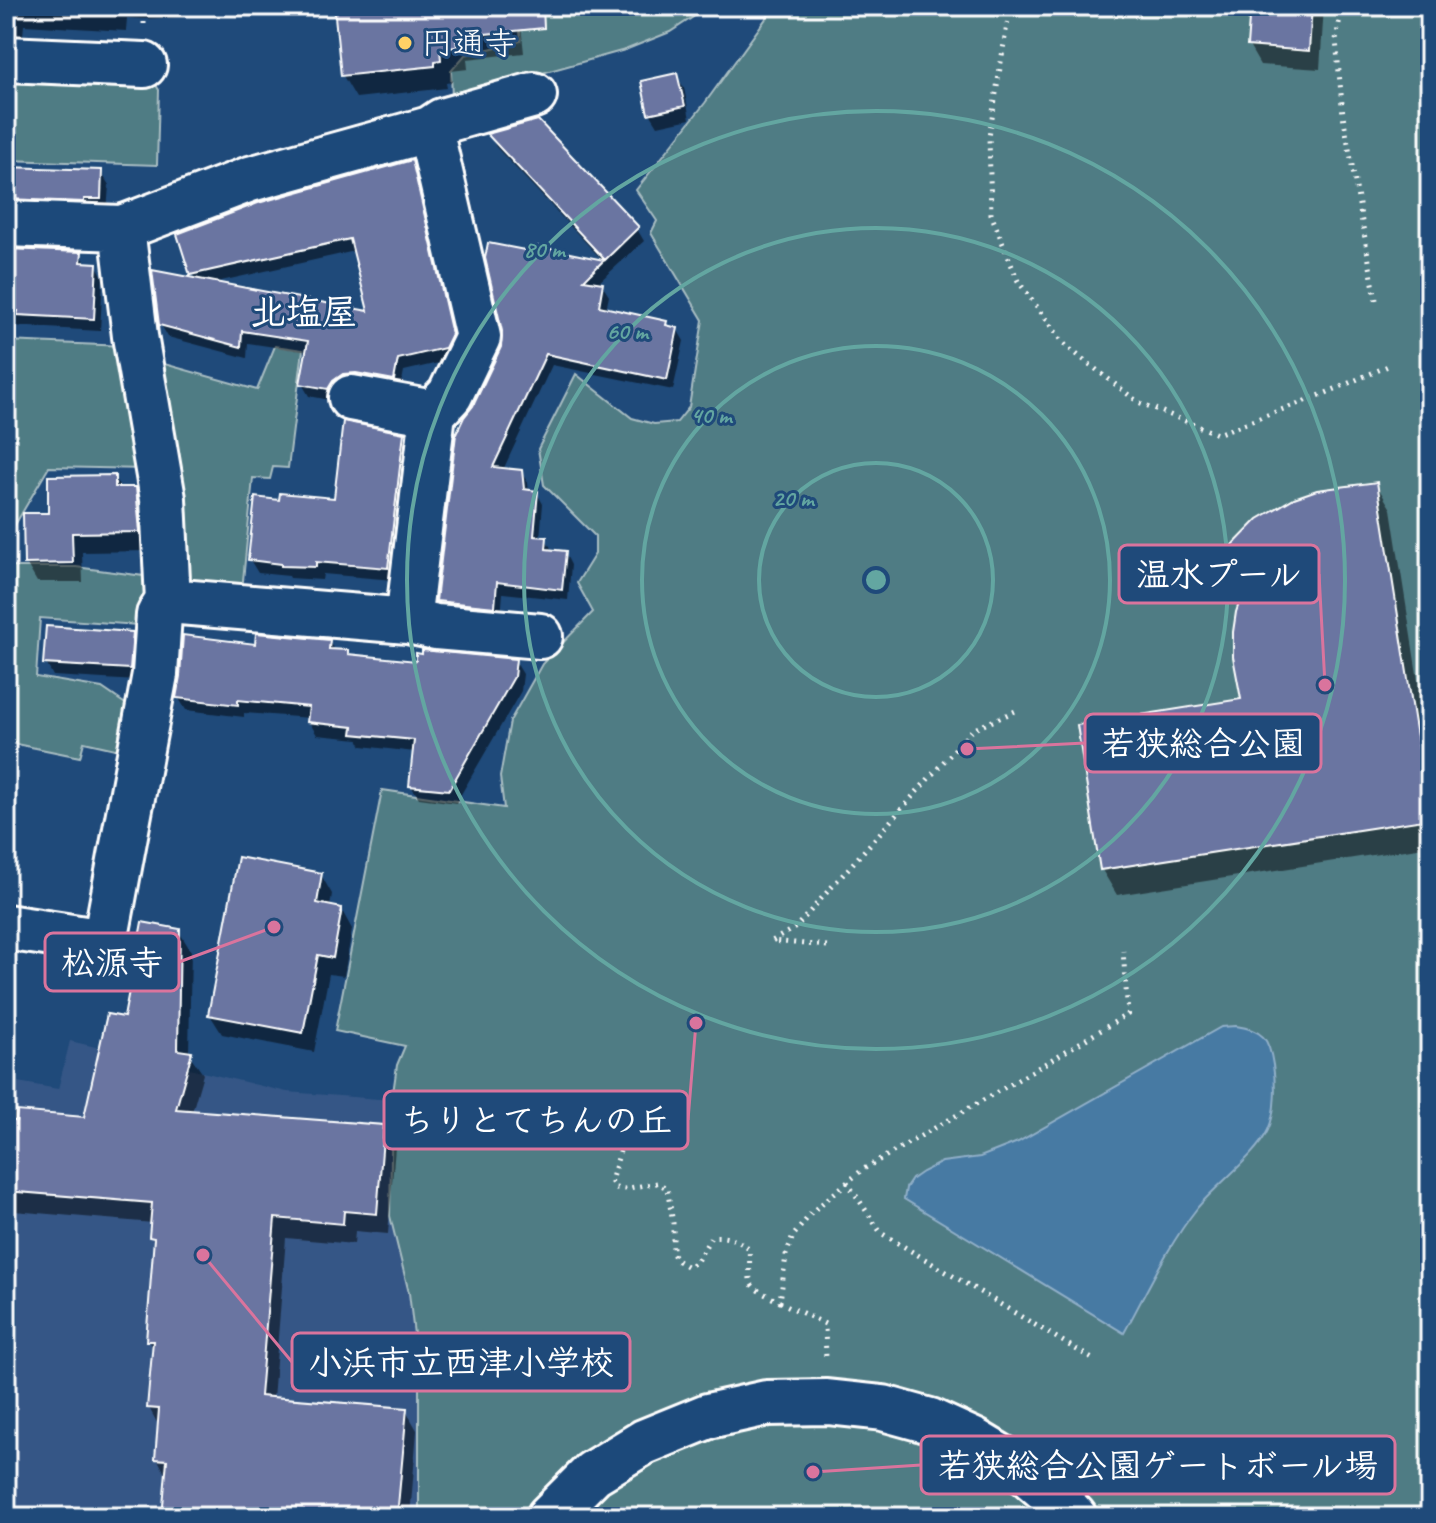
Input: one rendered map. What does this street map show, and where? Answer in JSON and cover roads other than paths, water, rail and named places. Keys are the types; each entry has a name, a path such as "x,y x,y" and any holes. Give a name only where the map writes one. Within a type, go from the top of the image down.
{"street":[{"path":"6,59 144,65"},
{"path":"6,224 122,228 250,179 430,129 442,121 534,95"},
{"path":"408,621 433,413 450,395 478,337 430,129"},
{"path":"6,927 105,942 155,674 159,615 168,601 163,499 135,336 122,228"},
{"path":"351,398 433,413"},
{"path":"168,601 408,621 436,627 540,636"},
{"path":"549,1517 593,1473 644,1442 708,1416 738,1409 767,1403 827,1402 883,1408 930,1421 974,1441 1027,1473 1074,1517"}],"place":[{"name":"円通寺","path":"405,43"},
{"name":"温水プール","path":"1325,685"},
{"name":"若狭総合公園","path":"967,749"},
{"name":"松源寺","path":"274,927"},
{"name":"ちりとてちんの丘","path":"696,1023"},
{"name":"小浜市立西津小学校","path":"203,1255"},
{"name":"若狭総合公園ゲートボール場","path":"813,1472"}],"district":[{"name":"北塩屋","path":"304,312"}]}
